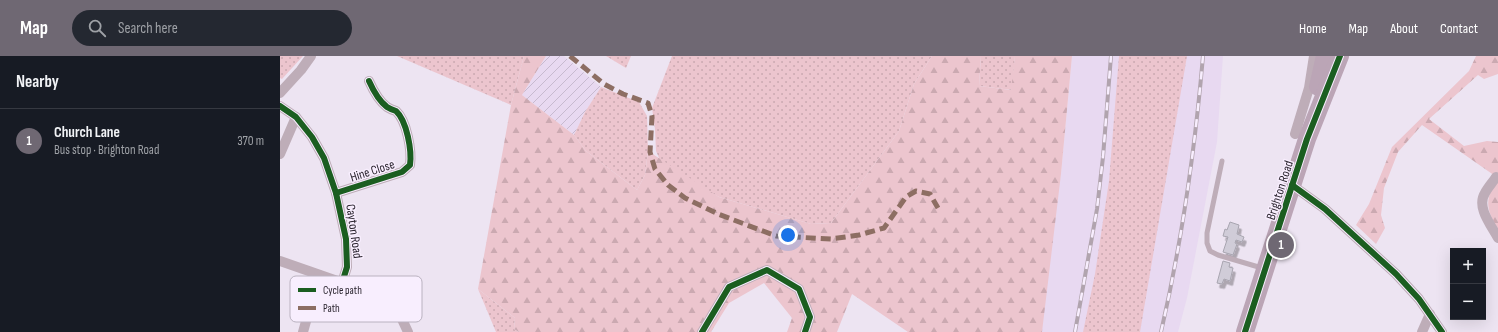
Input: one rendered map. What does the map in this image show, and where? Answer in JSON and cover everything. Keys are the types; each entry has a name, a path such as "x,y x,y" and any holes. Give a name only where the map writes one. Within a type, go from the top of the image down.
{"highway":[{"name":"Brighton Road","path":"1245,332 1292,185 1301,136 1325,56"},
{"name":"Brighton Road","path":"1301,136 1340,56"}],"street":[{"path":"282,89 301,70 311,56"},
{"name":"Brighton Road","path":"1301,136 1314,56"},
{"name":"Hine Close","path":"336,193 402,172 410,165 411,153 403,120 396,112 387,107 374,91 369,81"},
{"name":"Cayton Road","path":"280,106 296,117 312,137 324,158 336,193 346,239 347,267 344,276"},
{"path":"280,154 296,117"},
{"path":"1496,177 1484,194 1482,206 1488,221 1498,238"},
{"path":"1292,185 1325,209 1396,274 1419,299 1442,332"},
{"path":"280,261 322,276"},
{"path":"702,332 729,287 767,270 799,289 810,317 805,332"},
{"path":"1422,332 1430,314"},
{"path":"303,332 306,322"},
{"path":"404,322 408,332"}],"lane":[{"path":"1222,162 1207,233 1207,244 1210,251 1218,256 1265,268"}],"shaded area":[{"path":"546,56 564,56 601,87 585,112 574,135 522,95"},
{"path":"1072,56 1223,56 1217,142 1187,298 1178,332 1032,332 1061,174"}],"green space":[{"path":"280,56 303,56 282,79 280,78"},
{"path":"397,56 524,56 511,105"},
{"path":"524,56 546,56 522,95 574,135 586,151 637,190 645,175 648,151 719,197 811,224 831,223 899,131 914,84 932,56 981,56 979,86 1011,90 1015,56 1072,56 1061,174 1042,332 908,332 852,294 837,332 787,332 792,318 764,283 729,303 711,332 519,332 514,329 515,318 478,289 511,105"},
{"path":"606,56 631,56 626,68"},
{"path":"672,56 932,56 914,84 899,131 831,223 811,224 719,197 663,167 656,151 652,108"},
{"path":"981,56 1015,56 1012,90 979,86"},
{"path":"1119,56 1187,56 1140,332 1083,332 1095,274 1109,181"},
{"path":"1476,56 1498,56 1498,74 1484,79 1478,75 1429,119 1464,146 1487,141 1498,142 1498,178 1422,125 1398,152 1384,188 1381,215 1385,228 1376,244 1356,225 1369,204 1392,147 1469,71"},
{"path":"601,87 639,102 647,116 648,151 645,175 637,190 586,151 574,135 585,112"},
{"path":"1498,178 1498,229 1491,215 1488,203 1491,191"},
{"path":"478,289 515,318 514,329 519,332 496,332"}],"building":[{"path":"1230,222 1239,225 1237,234 1244,237 1242,242 1236,240 1235,243 1237,244 1233,255 1223,252 1228,237 1223,236 1225,229 1227,230"},
{"path":"1223,261 1230,263 1229,267 1233,268 1230,281 1224,279 1222,284 1217,283"}],"railway":[{"path":"1075,332 1097,209 1103,157 1111,56"},
{"path":"1161,332 1169,298 1187,195 1203,56"}],"marked path":[{"path":"570,56 604,84 623,94 648,103 652,116 650,152 655,169 668,185 685,198 718,214 776,236 831,239 859,235 884,228 906,197 916,191 930,194 938,208"}],"cycle path":[{"path":"1245,332 1307,139 1340,56"},
{"path":"336,193 402,172 410,165 408,136 403,122 396,111 390,109 381,102 369,81"},
{"path":"280,106 296,117 312,137 324,158 336,193 346,239 347,267 344,276"},
{"path":"1292,185 1325,209 1396,274 1419,299 1442,332"},
{"path":"702,332 729,287 767,270 799,289 810,317 805,332"}],"place":[{"name":"Church Lane","path":"1281,245"}]}
